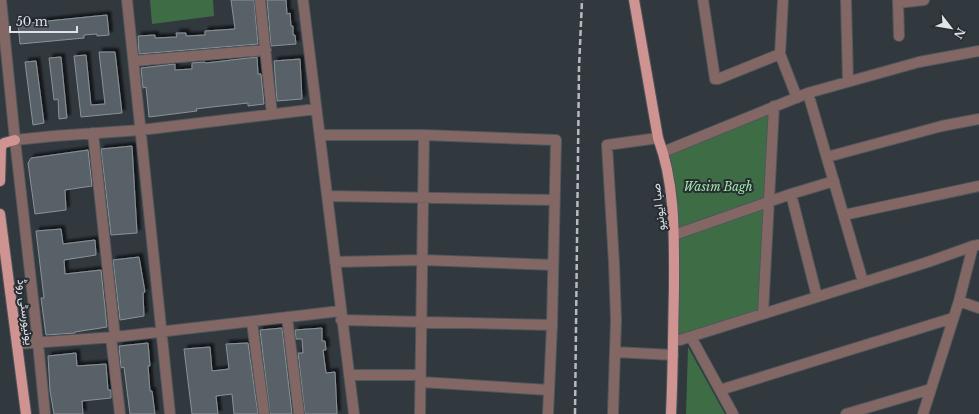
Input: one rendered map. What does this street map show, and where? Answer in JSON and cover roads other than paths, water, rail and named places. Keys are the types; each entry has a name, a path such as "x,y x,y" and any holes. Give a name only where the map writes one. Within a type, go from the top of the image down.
{"main road":[{"name":"صبا ایونیو","path":"634,0 658,138 663,152 671,192 674,235 671,414"},
{"path":"0,181 1,147 4,143 15,140"},
{"name":"یونیورسٹی روڈ","path":"0,214 26,414"}],"street":[{"path":"1,0 45,414"},
{"path":"128,0 170,414"},
{"path":"260,0 272,114"},
{"path":"304,0 354,414"},
{"path":"703,0 715,79 780,54"},
{"path":"783,0 780,54 797,98"},
{"path":"846,0 848,81"},
{"path":"899,36 898,2 924,0"},
{"path":"134,61 266,50"},
{"path":"663,152 797,98 808,92 919,62 979,51"},
{"path":"808,92 864,282"},
{"path":"763,313 774,106"},
{"path":"15,140 141,130 316,109"},
{"path":"827,157 942,126 979,119"},
{"path":"93,133 120,414"},
{"path":"321,134 424,134 556,140 552,325 548,414"},
{"path":"420,414 424,134"},
{"path":"614,414 616,320 607,145 658,138"},
{"path":"674,235 791,194 834,181"},
{"path":"844,215 979,186"},
{"path":"791,194 817,297"},
{"path":"327,196 554,200"},
{"path":"673,340 691,337 976,246"},
{"path":"923,414 976,246"},
{"path":"335,262 423,260 553,265"},
{"path":"959,301 979,308"},
{"path":"17,344 113,337 287,317 341,315 422,322 552,325"},
{"path":"287,317 299,414"},
{"path":"720,390 953,318"},
{"path":"252,322 264,412"},
{"path":"691,337 733,414"},
{"path":"615,352 673,355"},
{"path":"349,375 420,379 549,390"},
{"path":"846,414 931,389"}],"railway":[{"path":"575,414 579,68 582,0"}],"park label":[{"name":"Wasim Bagh","path":"718,186"}]}
